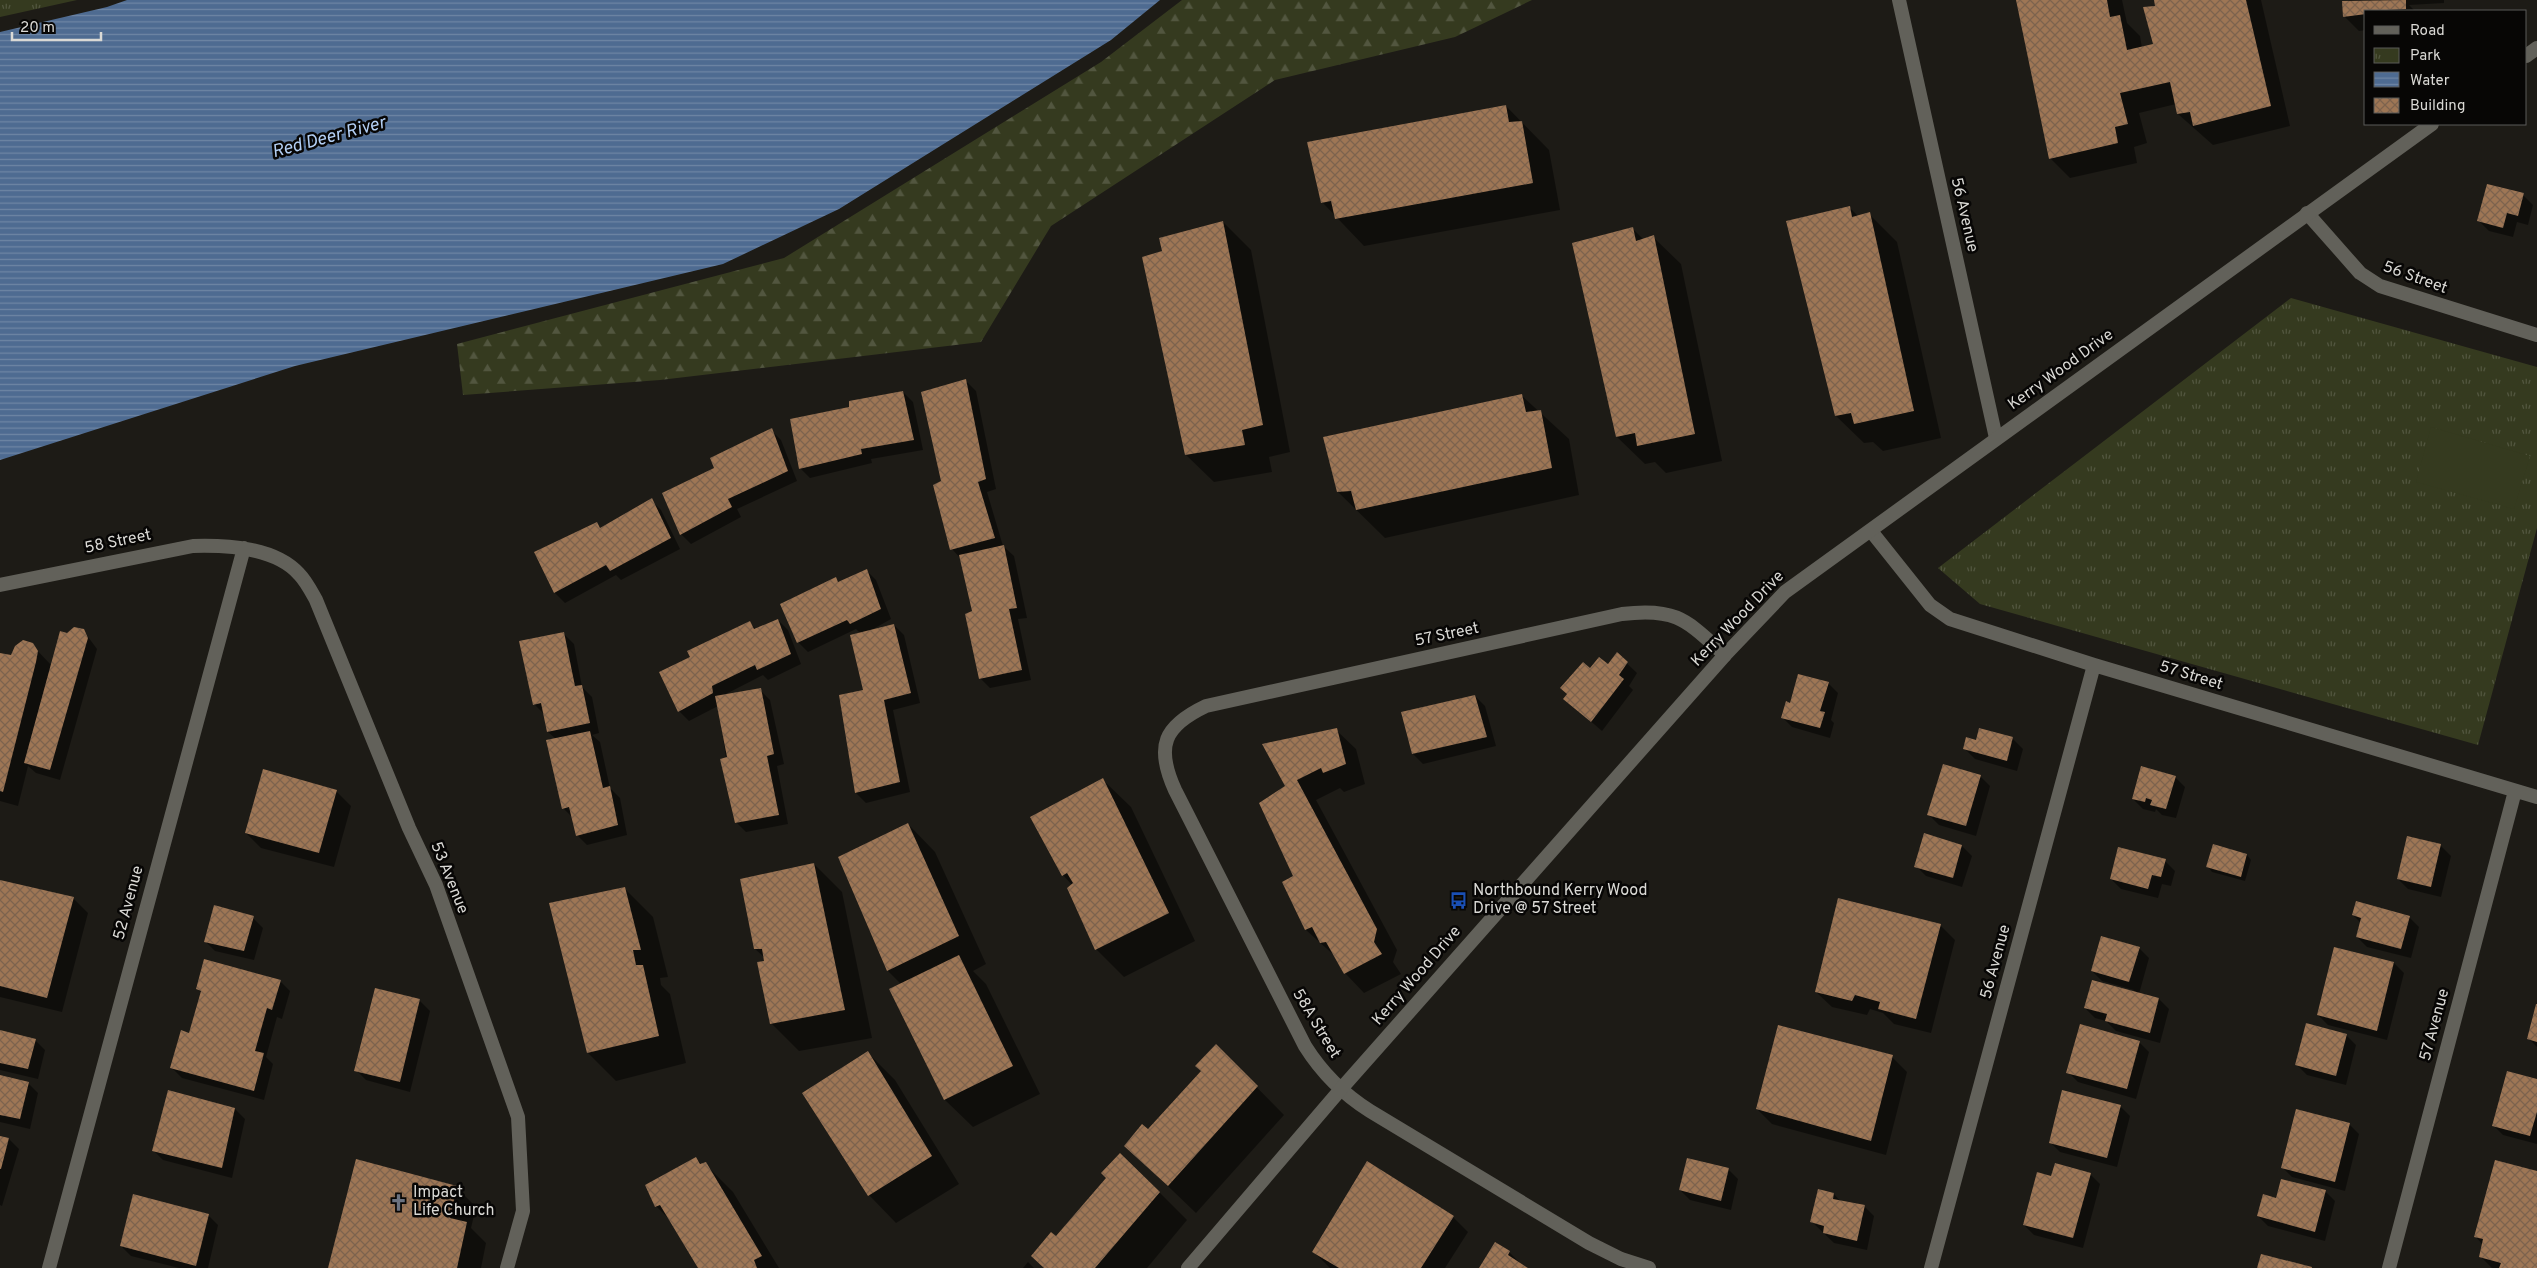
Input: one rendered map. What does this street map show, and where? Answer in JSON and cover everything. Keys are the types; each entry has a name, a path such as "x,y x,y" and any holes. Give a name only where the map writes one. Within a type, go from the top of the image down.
{"street":[{"name":"56 Avenue","path":"1899,0 1996,438"},
{"name":"Kerry Wood Drive","path":"1188,1268 1341,1090 1725,655 1785,592 2431,125"},
{"name":"56 Street","path":"2307,214 2360,273 2380,286 2537,335"},
{"name":"57 Street","path":"1870,531 1938,612 1963,624 2537,797"},
{"name":"58 Street","path":"0,585 170,549 221,545 244,548"},
{"name":"52 Avenue","path":"49,1268 244,548"},
{"name":"53 Avenue","path":"244,548 266,554 299,573 316,600 409,828 436,886 518,1117 523,1210 507,1268"},
{"name":"57 Street","path":"1171,730 1191,713 1227,700 1622,614 1649,612 1672,614 1689,623 1725,655"},
{"name":"56 Avenue","path":"1931,1268 2094,665"},
{"name":"58A Street","path":"1171,730 1167,744 1166,760 1168,774 1175,790 1304,1046 1324,1073 1341,1090 1370,1111 1589,1243 1621,1259 1649,1268"},
{"name":"57 Avenue","path":"2389,1268 2515,791"}],"green space":[{"path":"0,0 77,0 0,17"},
{"path":"1182,0 1532,0 1455,37 1275,80 1051,226 981,342 660,380 463,395 457,344 784,258 1101,62"},
{"path":"2291,298 2537,367 2537,528 2478,745 1980,604 1938,568"},
{"path":"2431,427 2530,456 2514,509 2416,482"}],"water":[{"name":"Red Deer River","path":"127,0 1160,0 1111,40 839,209 723,264 295,366 0,460 0,32 107,7"}],"building":[{"path":"2016,0 2107,0 2110,17 2120,15 2127,50 2153,44 2143,7 2155,6 2154,0 2246,0 2271,106 2193,126 2190,112 2177,114 2170,82 2120,93 2128,124 2115,127 2118,143 2049,159"},
{"path":"2406,0 2406,9 2364,10 2364,14 2343,17 2342,1"},
{"path":"1506,105 1509,122 1522,121 1533,183 1335,219 1331,201 1321,203 1307,142"},
{"path":"2487,184 2524,193 2518,216 2507,213 2503,228 2477,221"},
{"path":"1850,206 1852,217 1870,212 1914,411 1854,424 1851,413 1835,416 1786,221"},
{"path":"1223,221 1263,425 1242,430 1245,445 1185,455 1142,257 1162,251 1159,238"},
{"path":"1633,227 1636,241 1654,235 1695,434 1637,446 1635,433 1616,437 1572,243"},
{"path":"966,379 986,479 978,482 995,538 950,550 933,485 941,481 921,392"},
{"path":"903,391 914,440 861,449 862,454 799,469 790,419 849,407 849,401"},
{"path":"1522,394 1526,412 1541,410 1552,468 1356,510 1351,491 1337,492 1323,437"},
{"path":"772,428 788,471 728,499 732,507 680,535 662,493 714,468 710,458"},
{"path":"652,498 671,538 610,571 606,565 554,593 534,552 597,522 600,528"},
{"path":"1004,545 1017,608 1009,609 1022,670 979,679 965,614 972,611 959,555"},
{"path":"867,569 881,609 850,624 847,620 797,643 780,604 836,577 838,582"},
{"path":"778,619 791,654 757,670 755,665 712,686 713,693 678,712 659,672 690,657 687,651 750,621 754,629"},
{"path":"894,624 911,693 884,700 900,782 855,793 839,695 863,690 850,635"},
{"path":"74,627 84,629 88,638 50,770 24,763 60,631 67,633"},
{"path":"564,632 575,686 582,685 590,723 547,732 541,703 533,705 519,641"},
{"path":"23,640 33,643 38,651 3,792 0,791 0,653 11,655 15,646"},
{"path":"1617,652 1628,662 1619,675 1624,679 1591,722 1563,699 1567,694 1560,688 1583,662 1590,668 1599,657 1608,664"},
{"path":"1798,674 1829,682 1820,711 1825,712 1820,728 1781,718 1786,701 1790,703"},
{"path":"761,688 774,754 767,756 779,815 735,823 720,759 727,757 715,696"},
{"path":"1475,695 1487,737 1412,754 1401,712"},
{"path":"1337,728 1346,764 1323,773 1321,768 1297,780 1377,929 1374,942 1382,954 1344,974 1326,942 1320,943 1312,927 1305,930 1282,882 1293,876 1259,803 1285,786 1262,744"},
{"path":"1979,728 2013,737 2007,761 1963,749 1966,737 1976,740"},
{"path":"590,731 603,788 610,786 618,825 576,836 569,807 562,809 546,740"},
{"path":"1943,764 1981,775 1966,826 1927,815"},
{"path":"2141,766 2176,776 2166,809 2150,805 2152,800 2146,798 2145,802 2132,799"},
{"path":"263,769 337,790 319,853 245,833"},
{"path":"1103,778 1169,913 1095,950 1067,888 1073,883 1067,873 1062,876 1030,817"},
{"path":"908,823 959,936 887,971 838,857"},
{"path":"1924,833 1962,845 1953,878 1914,867"},
{"path":"2407,836 2441,844 2431,887 2397,879"},
{"path":"2213,844 2247,854 2241,877 2206,867"},
{"path":"2118,847 2166,859 2161,877 2152,875 2148,889 2110,879"},
{"path":"814,863 845,1010 770,1024 757,962 764,961 762,949 754,949 740,879"},
{"path":"0,880 74,897 47,998 0,986"},
{"path":"625,887 641,950 633,950 636,965 643,965 659,1036 587,1053 549,903"},
{"path":"1838,898 1941,924 1916,1019 1878,1009 1880,1002 1855,995 1852,1001 1815,992"},
{"path":"2356,901 2410,916 2401,949 2356,937 2361,918 2352,915"},
{"path":"214,905 254,916 244,951 204,942"},
{"path":"2101,936 2140,947 2129,982 2091,971"},
{"path":"2334,947 2394,962 2377,1031 2317,1015"},
{"path":"959,955 1013,1066 944,1100 889,989"},
{"path":"204,959 281,980 272,1010 267,1008 255,1051 264,1053 254,1091 170,1068 181,1030 189,1033 201,991 196,989"},
{"path":"2092,980 2159,998 2150,1033 2105,1021 2107,1014 2084,1008"},
{"path":"375,988 420,999 400,1082 354,1071"},
{"path":"2537,1004 2537,1042 2527,1039"},
{"path":"2306,1023 2347,1034 2336,1076 2295,1065"},
{"path":"2080,1024 2140,1041 2127,1089 2066,1073"},
{"path":"1778,1025 1893,1055 1871,1141 1756,1109"},
{"path":"0,1030 36,1039 28,1069 0,1063"},
{"path":"1216,1044 1258,1086 1168,1186 1124,1146 1142,1124 1148,1129 1201,1071 1195,1066"},
{"path":"868,1051 932,1156 868,1196 802,1093"},
{"path":"2507,1071 2537,1079 2537,1112 2530,1136 2492,1126"},
{"path":"0,1075 29,1082 20,1119 0,1115"},
{"path":"168,1090 235,1108 222,1168 152,1151"},
{"path":"2062,1090 2121,1105 2107,1158 2049,1143"},
{"path":"2296,1109 2350,1123 2335,1182 2281,1168"},
{"path":"0,1136 9,1138 1,1169 0,1169"},
{"path":"1120,1153 1160,1192 1095,1268 1044,1268 1031,1256 1051,1232 1056,1236 1106,1178 1101,1173"},
{"path":"696,1157 700,1164 706,1162 762,1256 754,1260 757,1268 698,1268 660,1205 655,1207 645,1185"},
{"path":"1687,1158 1729,1168 1721,1201 1679,1190"},
{"name":"Impact Life Church","path":"356,1159 457,1186 450,1218 467,1222 457,1268 328,1268"},
{"path":"2495,1160 2537,1171 2537,1268 2499,1268 2501,1263 2479,1257 2483,1239 2474,1237"},
{"path":"1367,1161 1454,1216 1421,1268 1339,1268 1312,1252"},
{"path":"2055,1163 2091,1173 2073,1238 2023,1225 2037,1172 2051,1176"},
{"path":"2281,1179 2326,1190 2315,1232 2257,1216 2263,1194 2276,1198"},
{"path":"1818,1189 1834,1193 1833,1199 1865,1205 1857,1241 1823,1233 1824,1226 1810,1222"},
{"path":"133,1194 209,1214 196,1266 120,1246"},
{"path":"1495,1242 1510,1251 1508,1255 1528,1268 1479,1268"},
{"path":"2261,1254 2312,1267 2312,1268 2257,1268"}],"place":[{"name":"Northbound Kerry Wood Drive @ 57 Street","path":"1459,900"},
{"name":"Impact Life Church","path":"399,1202"}]}
